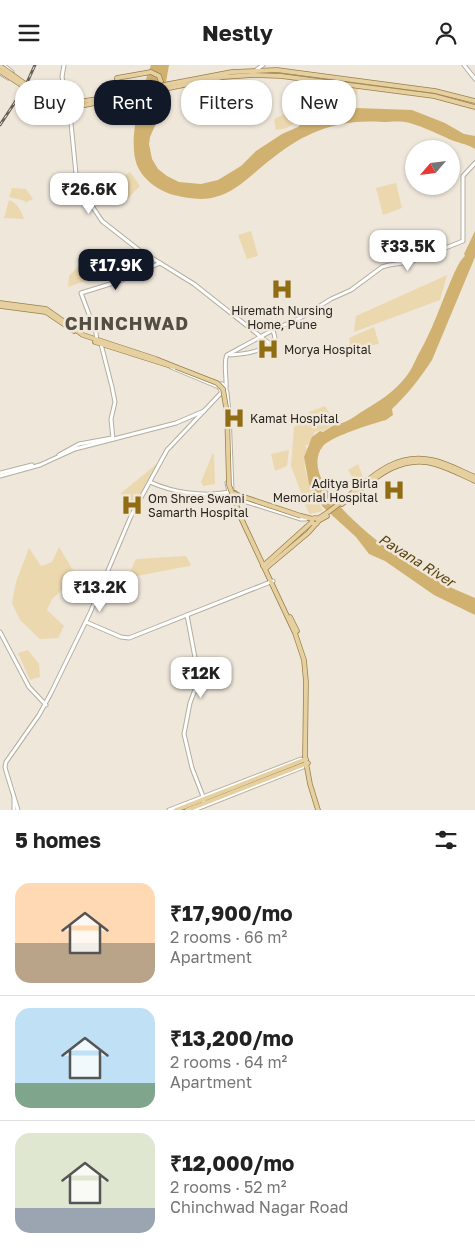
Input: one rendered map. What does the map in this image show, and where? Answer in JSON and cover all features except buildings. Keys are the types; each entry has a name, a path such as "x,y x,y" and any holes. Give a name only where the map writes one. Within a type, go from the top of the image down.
{"main road":[{"path":"1,65 10,75 46,101 65,106 94,103"},
{"path":"171,85 218,75 256,70 331,80"},
{"path":"0,72 10,75"},
{"path":"154,73 159,77 162,87 162,99 159,102 117,103 117,78 154,73"},
{"path":"218,75 271,73"},
{"path":"356,83 435,91 475,101"},
{"path":"356,84 434,96 475,107"},
{"path":"0,305 46,312 79,336 176,367 217,383 223,389 227,413 229,485 232,493 315,521"},
{"path":"265,566 315,521 380,471 392,464 406,459 435,460 475,479"},
{"path":"235,496 244,522 274,589 294,625 303,650 307,678 305,761 319,810"},
{"path":"187,810 305,761"},
{"path":"176,810 205,802"}],"street":[{"path":"0,72 8,78 12,76 11,71 1,65"},
{"path":"65,65 62,77 70,113 76,174 86,197 105,224 160,263 194,284 271,343"},
{"path":"256,70 263,65"},
{"path":"465,65 475,77"},
{"path":"16,810 6,765 17,751 45,705 112,568 130,523 169,448 204,411 224,394 227,381 224,360 227,355 351,290 382,267 410,262 463,241 463,176 475,163"},
{"path":"113,439 111,417 115,403 112,387 81,293 120,281 160,263"},
{"path":"227,355 247,354 271,343 275,338 273,330"},
{"path":"254,331 256,337 254,341"},
{"path":"171,366 226,388"},
{"path":"221,385 227,381"},
{"path":"221,385 229,413 235,496"},
{"path":"0,474 45,461 79,444 113,439 170,425 204,411"},
{"path":"151,482 186,493 235,496 305,517"},
{"path":"86,623 127,638 272,581"},
{"path":"187,615 199,679 190,703 184,734 192,768 205,802"},
{"path":"0,631 28,687 45,705"},
{"path":"169,810 205,802"},
{"path":"194,810 205,802"}],"shaded area":[{"path":"151,65 169,65 166,80 146,80"},
{"path":"356,108 412,110 445,123 464,134 475,136 475,149 460,143 460,140 450,140 405,122 356,123"},
{"path":"282,115 282,125 292,125 276,130 274,119"},
{"path":"136,125 155,125 149,144 152,159 158,169 179,182 201,184 218,180 241,166 256,151 300,125 338,125 312,134 286,148 239,186 223,194 200,199 174,195 157,188 147,180 137,165 134,155"},
{"path":"130,172 140,186 125,201 116,200 108,186"},
{"path":"396,183 402,208 383,215 376,188"},
{"path":"12,188 26,189 33,199 25,203 25,201 9,197"},
{"path":"9,200 17,205 24,219 4,218"},
{"path":"251,231 258,256 247,259 238,235"},
{"path":"475,231 475,257 432,360 409,392 392,409 393,415 386,420 328,442 323,446 317,463 323,482 336,502 356,522 400,558 420,571 475,598 475,615 434,595 385,561 369,554 356,537 323,507 317,499 309,484 304,457 312,437 337,423 347,421 374,404 396,388 407,375 428,335 453,276 465,256 464,254"},
{"path":"86,258 94,278 68,287 69,276"},
{"path":"447,275 440,300 354,332 356,316"},
{"path":"374,327 379,344 351,349 349,338"},
{"path":"325,406 330,414 333,413 335,417 329,420 336,423 323,431 315,432 310,443 305,446 307,449 305,464 308,480 323,511 309,514 291,466 294,427 310,418 309,412"},
{"path":"289,450 287,466 275,471 271,454"},
{"path":"214,453 215,484 203,486 201,482"},
{"path":"158,463 130,515 129,515 121,493"},
{"path":"358,464 363,477 356,484 348,470"},
{"path":"59,547 79,580 73,594 62,590 52,599 47,610 64,626 58,638 40,639 20,620 12,603 16,582 29,548 41,566 52,562"},
{"path":"186,556 191,565 189,566 137,576 129,574 136,559"},
{"path":"28,650 39,664 40,677 30,680 18,653"}],"railway":[{"path":"0,125 25,87 35,65"}],"place":[{"name":"Hiremath Nursing Home, Pune","path":"282,289"},
{"name":"Morya Hospital","path":"268,349"},
{"name":"Kamat Hospital","path":"234,418"},
{"name":"Aditya Birla Memorial Hospital","path":"394,490"},
{"name":"Om Shree Swami Samarth Hospital","path":"132,505"}],"district":[{"name":"CHINCHWAD","path":"127,323"}],"water label":[{"name":"Pavana River","path":"417,560"}]}
